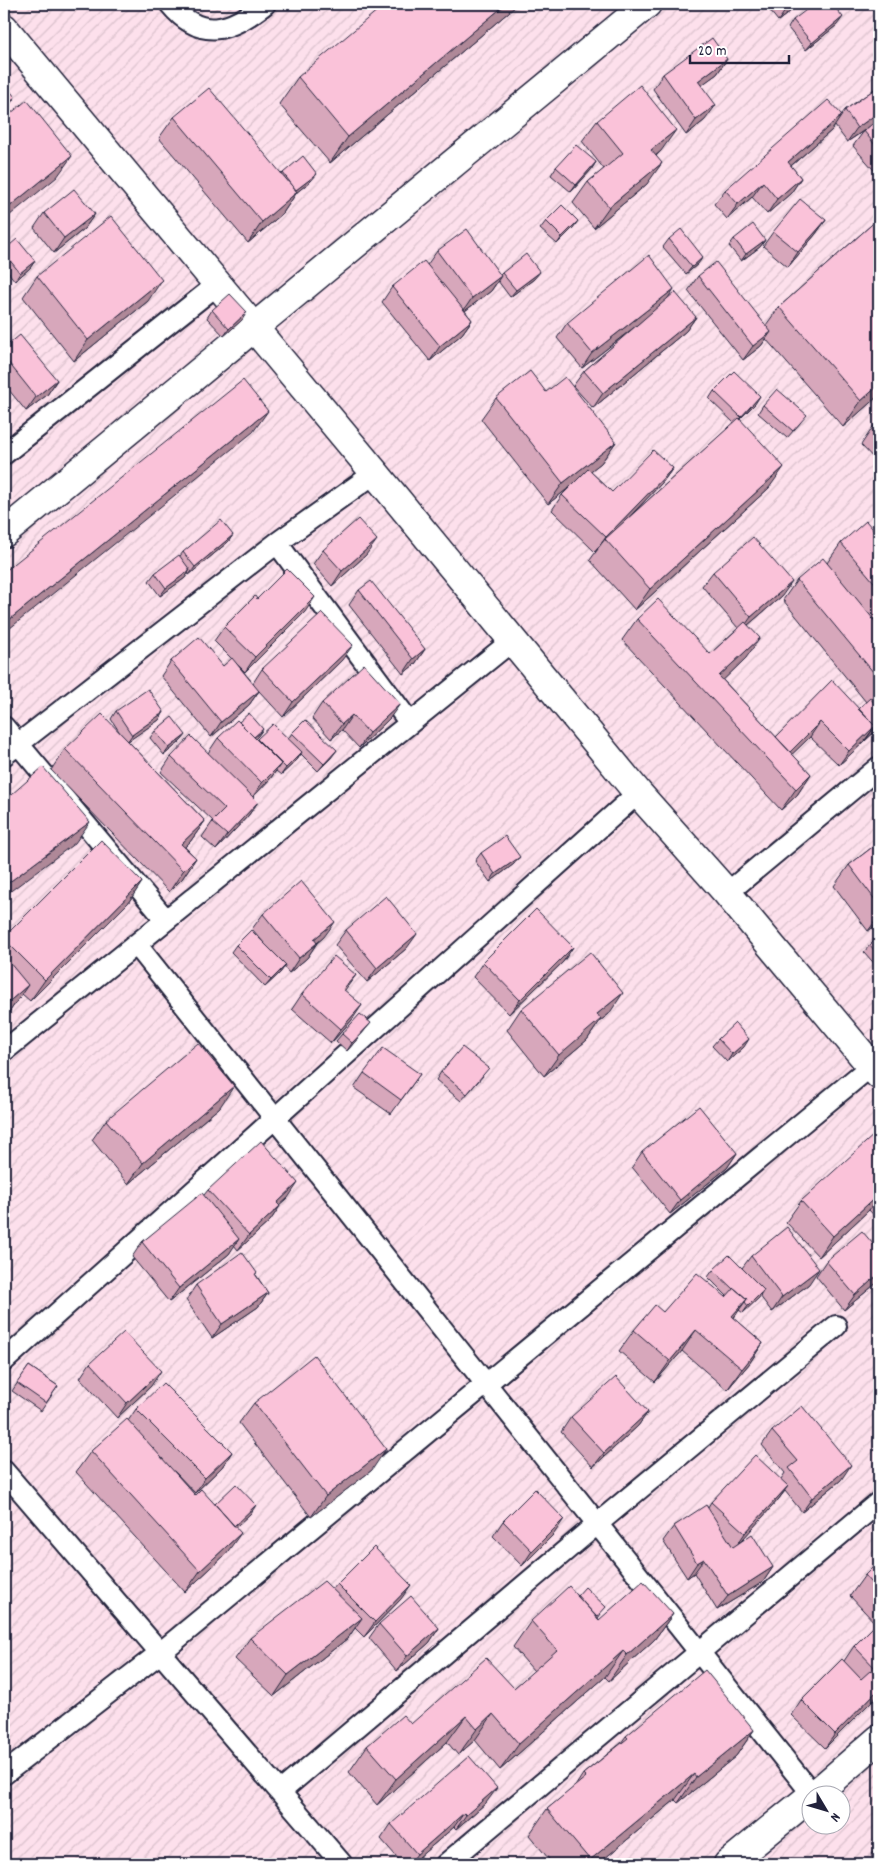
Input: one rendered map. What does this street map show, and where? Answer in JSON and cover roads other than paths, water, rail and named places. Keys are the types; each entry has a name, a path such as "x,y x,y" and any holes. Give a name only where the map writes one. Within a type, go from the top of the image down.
{"street":[{"path":"4,533 647,4"},
{"path":"4,28 375,473 638,793 727,893 875,1071"},
{"path":"824,1786 879,1739"},
{"path":"728,1864 800,1806"}],"lane":[{"path":"170,4 185,19 199,26 214,28 238,24 265,4"},
{"path":"4,454 218,284"},
{"path":"11,750 277,543 375,473"},
{"path":"277,543 410,724"},
{"path":"4,1051 513,640"},
{"path":"4,727 11,750 166,920"},
{"path":"727,893 879,767"},
{"path":"4,1361 638,793"},
{"path":"136,944 804,1786"},
{"path":"4,1774 160,1653 875,1071"},
{"path":"280,1792 597,1524 836,1326"},
{"path":"4,1471 342,1864"},
{"path":"446,1864 879,1502"}]}
